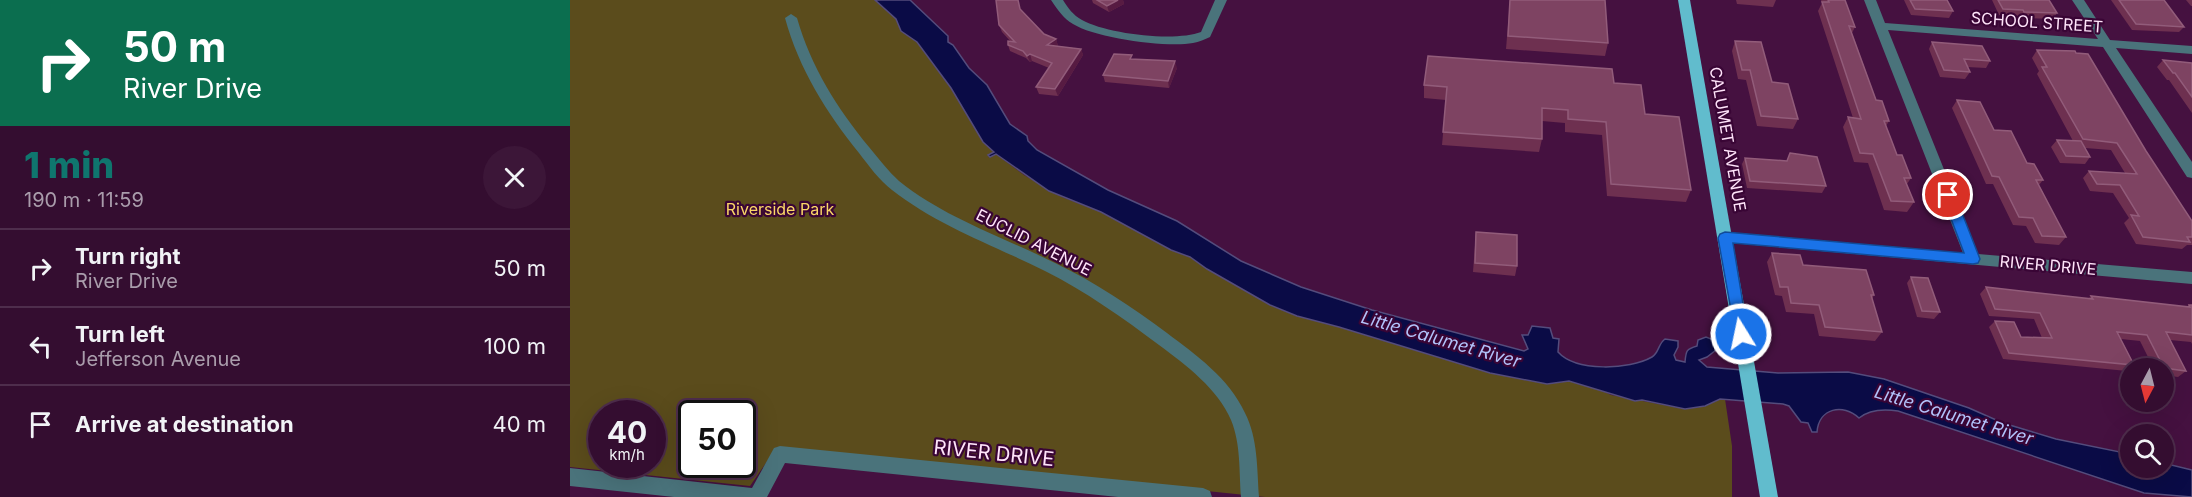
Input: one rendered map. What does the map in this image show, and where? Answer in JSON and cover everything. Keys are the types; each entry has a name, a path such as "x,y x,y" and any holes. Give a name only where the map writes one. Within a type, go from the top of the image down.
{"main road":[{"name":"CALUMET AVENUE","path":"1684,0 1769,497"}],"street":[{"path":"1057,0 1066,16 1096,32 1184,39 1206,34 1221,0"},
{"path":"1870,0 1973,259"},
{"path":"2078,0 2192,173"},
{"name":"EUCLID AVENUE","path":"791,18 797,44 815,82 836,115 895,184 954,221 1054,269 1122,310 1173,347 1218,387 1239,417 1250,497"},
{"name":"SCHOOL STREET","path":"1880,26 2192,50"},
{"name":"RIVER DRIVE","path":"1725,238 2192,278"},
{"name":"RIVER DRIVE","path":"755,497 780,454 1203,497"},
{"path":"570,477 755,497"}],"green space":[{"name":"Riverside Park","path":"570,0 875,0 896,19 906,34 917,42 951,88 983,142 996,154 1024,175 1062,197 1101,212 1171,250 1190,257 1270,305 1297,316 1490,373 1547,384 1569,381 1597,388 1611,395 1685,409 1705,406 1725,399 1732,446 1732,497 1265,497 777,447 756,477 756,400 678,400 678,478 756,478 750,486 666,477 666,400 588,400 588,469 570,467"}],"water":[{"name":"Little Calumet River","path":"875,0 910,0 948,36 948,42 953,45 969,68 987,85 1010,124 1027,136 1028,141 1037,150 1108,190 1177,221 1241,261 1301,287 1372,310 1524,351 1528,349 1522,335 1528,335 1532,326 1550,328 1553,338 1559,339 1558,352 1577,363 1590,366 1630,365 1642,361 1652,357 1665,339 1678,341 1674,355 1676,360 1685,362 1687,351 1697,346 1698,340 1706,337 1714,340 1716,350 1699,360 1707,367 1778,373 1848,372 1884,379 1969,408 2003,423 2056,439 2120,452 2120,478 2174,478 2174,466 2192,470 2192,497 2144,493 1898,411 1878,410 1859,418 1846,410 1833,410 1822,418 1817,432 1812,432 1808,423 1801,422 1789,406 1783,404 1720,399 1705,406 1685,409 1642,400 1635,401 1569,381 1547,384 1490,373 1297,316 1270,305 1190,257 1171,250 1101,212 1049,191 996,154 990,157 988,155 994,152 983,142 951,88 917,42 901,31 896,19"}],"building":[{"path":"996,0 1018,0 1020,9 1044,34 1056,39 1047,45 1081,49 1055,89 1036,87 1052,63 1030,54 1027,56 1023,51 1008,45 1008,41 1015,42 999,25"},
{"path":"1097,0 1118,0 1107,6"},
{"path":"1510,0 1605,0 1608,43 1508,36"},
{"path":"1828,0 1845,0 1855,27 1849,26 1876,100 1882,101 1889,121 1884,121 1897,155 1902,155 1911,178 1904,178 1914,202 1891,201 1873,154 1860,153 1848,117 1861,119 1822,2 1829,2"},
{"path":"1910,0 1947,0 1953,11 1915,9"},
{"path":"1998,0 2049,0 2057,13 2003,9"},
{"path":"2119,0 2164,0 2184,27 2136,24"},
{"path":"1735,41 1761,42 1772,82 1788,84 1798,119 1761,116 1750,70 1742,70"},
{"path":"1932,42 1982,46 1990,61 1964,59 1970,72 1944,70"},
{"path":"2037,50 2075,51 2088,54 2146,151 2192,221 2192,237 2187,237 2190,242 2143,237 2131,215 2139,216 2120,185 2097,184 2089,171 2137,174 2117,143 2083,139 2042,67 2047,67"},
{"path":"1114,54 1132,55 1130,59 1175,61 1168,81 1103,75"},
{"path":"1428,56 1612,69 1614,83 1641,85 1645,114 1679,117 1691,190 1611,184 1606,122 1568,119 1568,110 1542,108 1542,139 1443,132 1447,87 1424,85"},
{"path":"2163,60 2192,63 2192,97 2175,73"},
{"path":"1957,100 1980,102 1994,130 2011,131 2027,163 2034,164 2043,180 2036,180 2066,237 2042,236 2033,218 2019,217 1999,177 1992,176"},
{"path":"2057,140 2081,141 2090,157 2066,156"},
{"path":"1790,153 1817,157 1826,186 1750,181 1745,158 1787,161"},
{"path":"1476,232 1517,235 1517,266 1475,263"},
{"path":"1772,253 1800,255 1803,265 1866,270 1882,332 1825,327 1819,305 1791,303 1788,287 1780,287"},
{"path":"1911,277 1928,278 1940,312 1922,311"},
{"path":"1986,287 2093,299 2091,296 2190,307 2189,305 2192,305 2192,335 2166,332 2186,371 2174,369 2174,358 2159,358 2147,335 2117,332 2130,358 2120,358 2120,364 2009,353 1995,321 2014,322 2021,337 2052,338 2040,313 1995,309"}],"route":[{"path":"1741,334 1725,238 1973,259 1948,195"}]}
